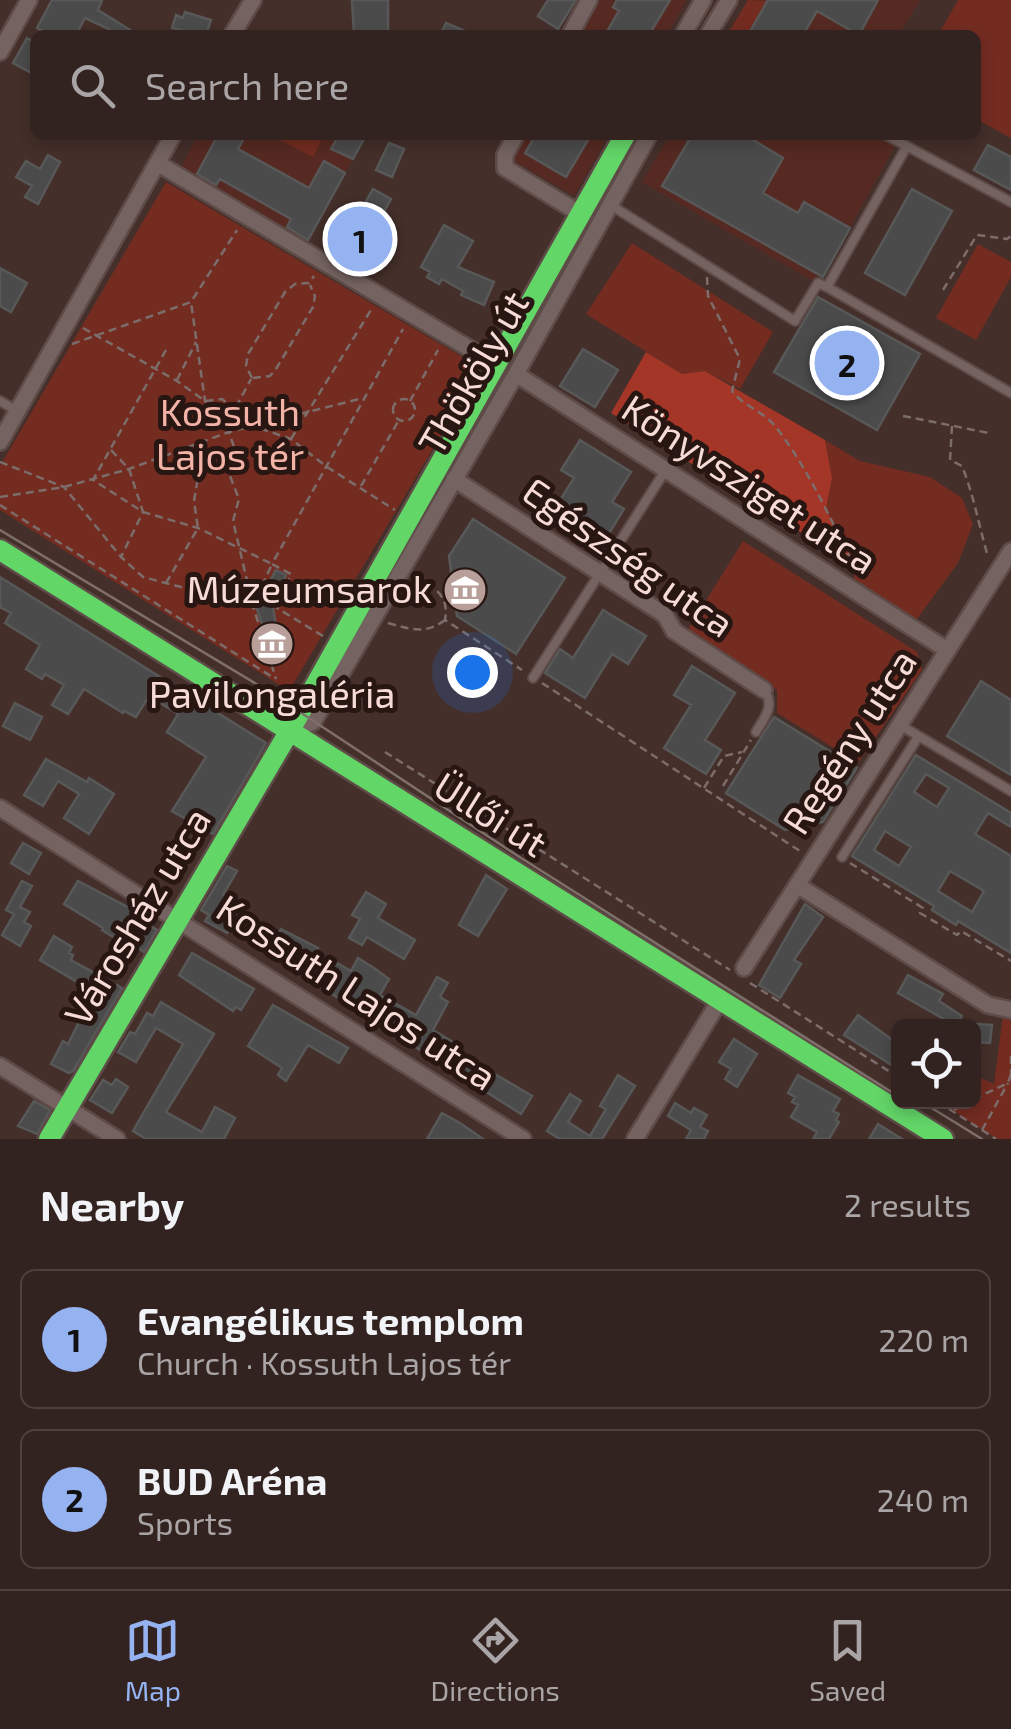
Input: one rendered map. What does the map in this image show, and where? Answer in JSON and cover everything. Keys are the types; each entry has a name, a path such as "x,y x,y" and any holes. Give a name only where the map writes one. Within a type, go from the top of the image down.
{"street":[{"path":"0,52 28,0"},
{"path":"235,30 253,0"},
{"path":"573,30 589,0"},
{"path":"686,30 703,0"},
{"path":"711,30 729,0"},
{"path":"0,442 170,140"},
{"path":"514,140 506,155 506,168 579,213"},
{"name":"Thököly út","path":"346,641 372,619 454,479 579,213 621,140"},
{"name":"Thököly út","path":"289,732 346,641 409,518 506,370 645,140"},
{"path":"157,162 506,370"},
{"name":"Könyvsziget utca","path":"506,370 947,650"},
{"name":"Egészség utca","path":"454,479 599,574 668,610 674,631 764,690"},
{"name":"Üllői út","path":"0,550 937,1137"},
{"name":"Regény utca","path":"744,975 813,859 1011,551"},
{"name":"Városház utca","path":"49,1139 289,732"},
{"name":"Kossuth Lajos utca","path":"0,808 523,1139"},
{"path":"797,885 988,1005 1011,1010"},
{"path":"635,1139 720,1000"},
{"path":"0,1066 117,1139"}],"lane":[{"path":"895,140 1011,202"},
{"path":"827,288 906,146"},
{"path":"609,204 795,321 818,283 1011,393"},
{"path":"0,401 17,411"},
{"path":"533,678 666,470"},
{"path":"756,732 769,709 770,700 764,690"},
{"path":"900,726 1011,791"},
{"path":"842,857 918,737"},
{"path":"838,821 857,833"}],"path":[{"path":"52,349 191,302 246,216"},
{"path":"944,290 977,235 1011,236"},
{"path":"708,267 708,296 740,359 732,390 738,399 770,420 792,449 854,566 854,590"},
{"path":"309,283 315,296 314,306 276,368 265,377 252,378 246,366 248,354 285,292 295,284 309,283"},
{"path":"291,439 380,296"},
{"path":"191,302 205,401"},
{"path":"253,606 272,564 412,314"},
{"path":"0,506 276,679 232,521 239,499 230,476 236,453 229,432 205,401 68,320"},
{"path":"400,420 410,420 414,414 410,401 446,335"},
{"path":"176,381 198,340"},
{"path":"93,480 166,350"},
{"path":"236,407 252,378"},
{"path":"0,497 64,488 229,432 364,398"},
{"path":"205,401 222,399 236,407 256,426 291,439 327,467 409,518"},
{"path":"400,420 394,412 395,405 410,401"},
{"path":"903,416 988,433"},
{"path":"360,488 400,420"},
{"path":"952,426 950,460 962,466 994,577"},
{"path":"165,584 198,528 194,501 204,442"},
{"path":"110,448 128,468 143,512 120,557"},
{"path":"0,462 64,488 120,557 143,578 253,606"},
{"path":"93,480 143,512 198,528 291,574 277,608 346,641"},
{"path":"372,619 417,631 433,629 445,620 448,606 442,592 402,568"},
{"path":"445,620 813,859"},
{"path":"723,786 756,732"},
{"path":"385,752 744,975 891,1071"},
{"path":"704,788 721,754 743,752"},
{"path":"842,857 923,908 920,913 957,935 961,931 1011,961"},
{"path":"982,1130 1008,1083 1011,1056"},
{"path":"981,1095 1008,1083"},
{"path":"949,1109 996,1139"}],"shaded area":[{"path":"600,0 687,0 670,30 583,30"},
{"path":"748,0 920,0 902,30 730,30"},
{"path":"195,140 363,140 308,241 181,167"},
{"path":"520,140 606,140 574,196 510,159"},
{"path":"667,140 898,140 823,276 813,281 642,182"},
{"path":"646,352 682,374 705,371 825,440 832,478 826,509 854,566 611,413"}],"green space":[{"path":"748,0 767,1 751,30 730,30"},
{"path":"958,0 1011,0 1011,138 981,122 981,30 941,30"},
{"path":"280,140 322,140 313,157"},
{"name":"Kossuth Lajos tér","path":"166,182 481,368 289,691 0,510 0,466"},
{"path":"632,243 773,332 740,389 705,371 682,374 586,314"},
{"path":"978,244 1011,262 1011,277 976,340 936,318"},
{"path":"825,440 860,461 930,477 962,498 973,524 958,563 911,627 854,590 854,566 826,509 832,478"},
{"path":"743,541 917,652 922,670 858,763 777,713 777,690 687,631"},
{"path":"1004,1008 1011,1010 1011,1139 997,1139 950,1109 981,1109 981,1078 994,1084"}],"building":[{"path":"52,0 102,0 98,10 130,30 108,30 85,18 79,30 37,28"},
{"path":"352,0 388,0 388,30 354,30"},
{"path":"548,0 576,0 558,29 538,16"},
{"path":"617,0 670,0 652,30 608,30 619,11 613,7"},
{"path":"768,0 878,0 862,30 850,30 817,11 806,30 751,30"},
{"path":"185,12 211,20 208,30 172,28 176,15 183,18"},
{"path":"446,23 462,30 442,30"},
{"path":"27,38 30,40 30,72 13,63"},
{"path":"215,140 243,140 238,149 309,188 324,161 345,173 308,240 287,227 291,219 220,179 216,185 197,174"},
{"path":"336,140 363,140 353,159 331,149"},
{"path":"533,140 588,140 566,177 525,153"},
{"path":"689,140 753,140 783,158 763,193 798,213 804,202 850,228 823,277 662,186"},
{"path":"389,143 404,149 392,177 376,170"},
{"path":"988,145 1011,157 1011,190 974,170"},
{"path":"48,155 60,162 38,204 25,197 32,186 16,177 26,161 40,169"},
{"path":"373,189 391,199 376,226 382,229 371,248 365,245 357,259 339,249 347,234 341,230 350,213 357,217"},
{"path":"912,189 952,211 905,295 865,273"},
{"path":"444,225 473,241 458,267 494,282 484,305 461,295 463,291 442,279 439,284 427,277 430,272 421,267"},
{"path":"0,268 27,283 11,312 0,306"},
{"path":"818,297 920,354 877,430 774,372"},
{"path":"583,349 618,370 595,407 560,386"},
{"path":"580,440 631,472 612,502 624,509 605,540 555,508 574,478 561,470"},
{"path":"473,519 565,578 516,654 457,616 449,556"},
{"path":"276,570 286,575 273,606 281,661 275,663 256,606"},
{"path":"0,577 266,743 213,834 172,811 206,757 167,732 178,714 149,696 136,717 84,689 68,714 52,705 64,685 45,674 42,679 26,669 40,645 5,623 11,613 0,607"},
{"path":"603,610 646,636 628,664 612,654 585,698 545,673 560,649 573,658"},
{"path":"692,666 735,693 705,740 721,750 706,774 664,748 691,705 674,695"},
{"path":"981,681 1011,700 1011,775 947,736"},
{"path":"15,703 42,717 30,740 3,726"},
{"path":"774,717 857,768 823,822 785,830 726,793"},
{"path":"916,755 1011,813 1011,827 988,813 975,834 1011,856 1011,953 958,921 956,925 932,910 934,906 852,856","holes":["926,774 949,788 937,807 914,792","885,831 911,847 899,866 874,850","950,871 984,891 972,912 938,891"]},
{"path":"46,759 114,794 89,834 64,818 79,794 58,781 43,806 24,795"},
{"path":"23,843 41,853 29,874 11,863"},
{"path":"227,866 237,871 223,895 242,906 227,933 205,921 209,915 201,910"},
{"path":"486,875 507,889 478,936 459,925"},
{"path":"22,881 32,886 20,907 30,912 24,922 31,926 20,946 2,935 14,914 6,910"},
{"path":"78,881 139,913 136,917 157,930 144,952 64,904"},
{"path":"366,892 386,904 378,918 415,940 404,959 367,937 362,945 349,938 360,919 352,915"},
{"path":"805,904 823,917 794,960 801,964 780,998 759,985"},
{"path":"281,929 318,948 314,955 335,966 337,963 351,971 358,958 374,968 389,979 380,995 416,1015 437,977 448,983 440,997 448,1002 433,1030 483,1067 532,1096 521,1114 266,952"},
{"path":"54,936 72,947 71,960 122,988 69,1073 51,1064 63,1041 68,1044 94,992 40,960"},
{"path":"192,953 254,989 241,1010 236,1007 233,1011 179,975"},
{"path":"908,975 943,994 939,1001 962,1016 941,1019 898,993"},
{"path":"161,1002 214,1034 166,1112 202,1132 215,1107 235,1118 224,1139 146,1139 133,1131 183,1044 156,1028 136,1062 118,1052 130,1032 135,1034 147,1013 153,1016"},
{"path":"273,1005 348,1048 339,1063 308,1045 286,1081 278,1075 282,1068 248,1046"},
{"path":"858,1015 891,1039 891,1065 844,1035"},
{"path":"981,1024 992,1025 990,1043 981,1042"},
{"path":"734,1039 757,1054 737,1087 725,1079 731,1069 719,1062"},
{"path":"618,1075 635,1086 602,1139 560,1139 547,1131 570,1094 581,1101 568,1122 590,1136 606,1109 600,1106"},
{"path":"798,1075 840,1099 833,1111 839,1114 839,1122 829,1139 813,1139 817,1132 791,1117 798,1105 788,1093"},
{"path":"116,1079 128,1087 112,1113 90,1100 103,1080 112,1085"},
{"path":"34,1101 50,1110 37,1134 18,1126"},
{"path":"675,1103 691,1113 694,1108 707,1115 700,1127 708,1131 704,1139 686,1139 691,1130 668,1116"},
{"path":"442,1113 460,1123 483,1139 427,1139"},
{"path":"878,1124 902,1139 869,1139"}],"tram line":[{"path":"0,530 268,691 521,858 891,1092"},
{"path":"933,1109 982,1139"}],"traffic: fast":[{"path":"49,1139 289,732 622,140"},
{"path":"0,550 943,1139"}],"place":[{"name":"Evangélikus templom","path":"360,239"},
{"name":"BUD Aréna","path":"847,363"},
{"name":"Múzeumsarok","path":"465,590"},
{"name":"Pavilongaléria","path":"272,644"}]}
